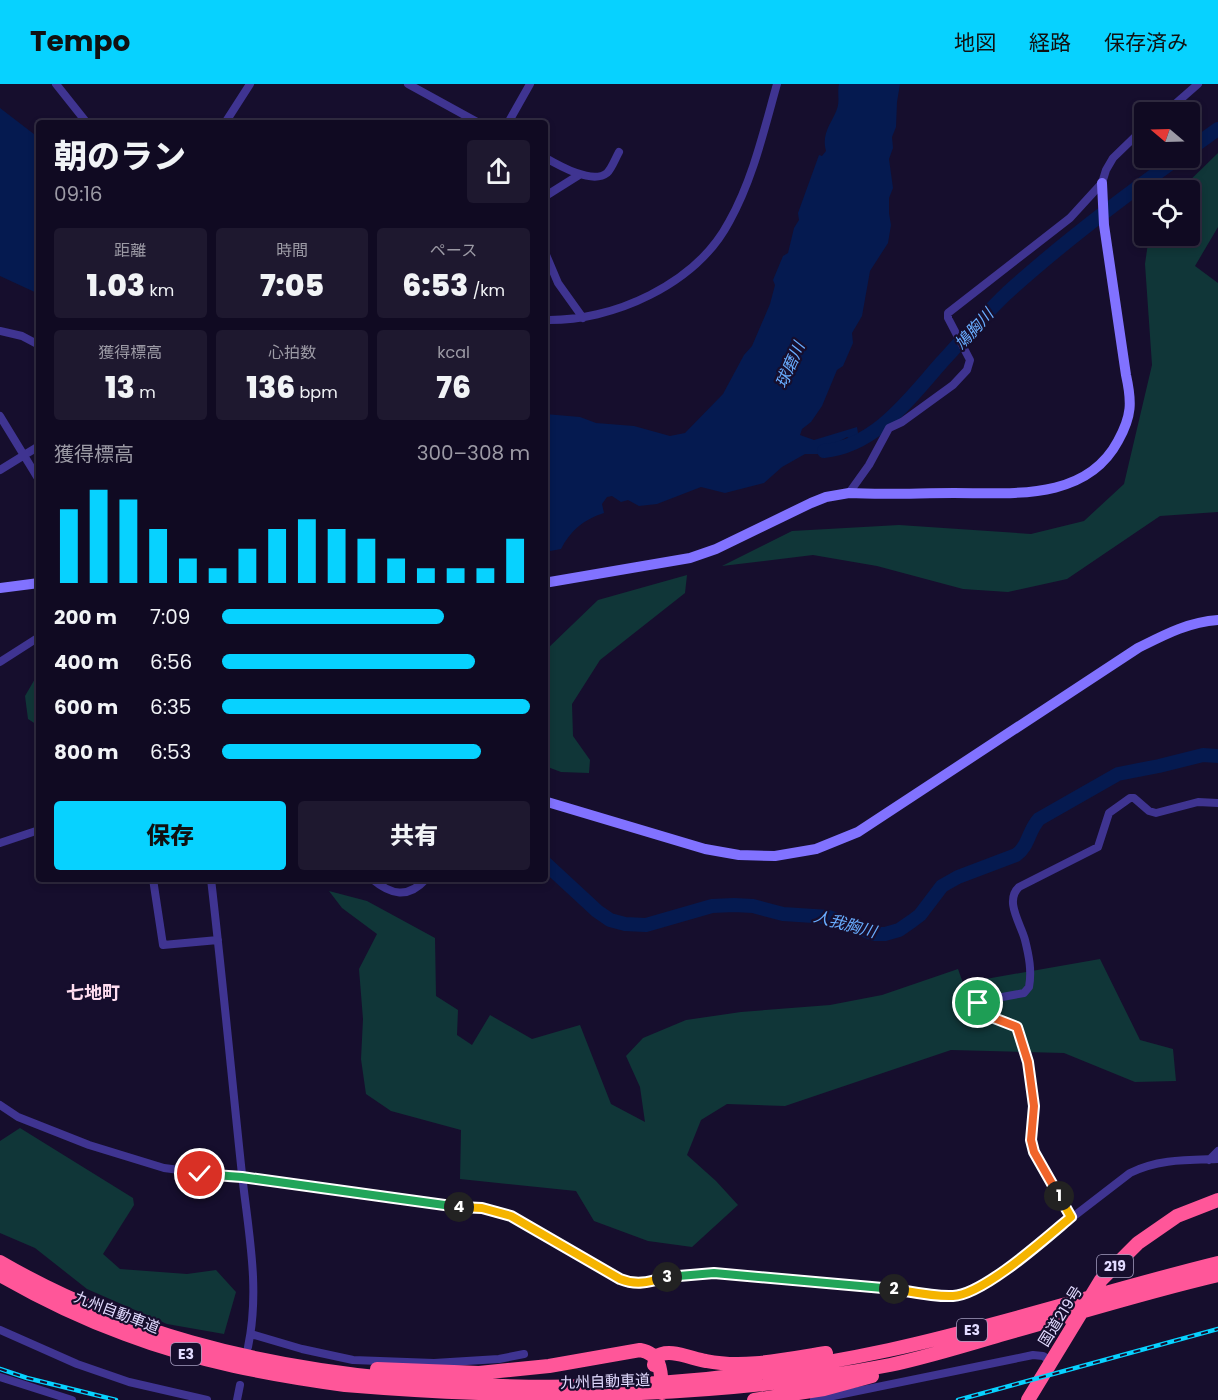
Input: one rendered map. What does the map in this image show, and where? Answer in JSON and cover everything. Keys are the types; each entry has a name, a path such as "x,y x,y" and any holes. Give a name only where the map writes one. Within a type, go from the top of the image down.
{"highway":[{"name":"国道219号","path":"1032,1394 1101,1280 1138,1243 1177,1216 1218,1200"},
{"name":"九州自動車道","path":"0,1263 40,1284 129,1323 215,1350 336,1373 440,1384 530,1388 602,1387 674,1384 746,1376 891,1350 1051,1316"},
{"name":"九州自動車道","path":"0,1275 80,1316 169,1349 283,1377 384,1391 528,1399 601,1399 745,1388 890,1365 959,1348 1218,1263"},
{"name":"九州自動車道","path":"1106,1300 1218,1275"},
{"path":"754,1400 824,1389 959,1348"},
{"path":"285,1365 479,1373 549,1366 640,1350 657,1357"},
{"path":"657,1357 666,1352 706,1362 748,1364 827,1353 891,1350"},
{"path":"655,1400 657,1357"},
{"path":"657,1371 662,1400"},
{"path":"384,1391 422,1400"}],"main road":[{"path":"548,582 690,558 716,549 826,497 849,493 1043,491 1076,482 1105,462 1126,426 1131,399 1104,225 1102,183"},
{"path":"0,588 36,584"},
{"path":"548,802 694,846 739,855 775,856 816,849 858,832 1138,648 1173,630 1218,620"}],"street":[{"path":"56,84 85,120"},
{"path":"227,120 250,84"},
{"path":"408,84 474,120"},
{"path":"510,120 530,84"},
{"path":"548,320 583,318 632,304 692,267 715,245 729,223 742,195 777,84"},
{"path":"1177,102 1198,84"},
{"path":"849,493 869,465 889,428 902,422 953,385 967,370 970,360 948,314 1070,218 1102,183 1113,158 1134,136"},
{"path":"548,160 579,175 603,175 608,172 619,152"},
{"path":"548,194 579,175"},
{"path":"548,259 558,283 583,318"},
{"path":"0,331 22,336 36,343"},
{"path":"0,416 36,475"},
{"path":"0,470 36,448"},
{"path":"0,662 36,639"},
{"path":"1071,1217 1034,1152 1031,1140 1034,1106 1028,1062 1017,1027 981,1013 977,1007 980,1001 1024,993 1029,987 1030,963 1025,937 1014,910 1015,891 1098,847 1110,813 1130,798 1134,798 1149,811 1156,813 1198,802 1218,803"},
{"path":"0,843 36,831"},
{"path":"153,882 163,945 218,940"},
{"path":"211,882 254,1274 251,1334 248,1347"},
{"path":"377,882 394,892 407,893 423,882"},
{"path":"0,1105 18,1117 114,1155 147,1164 200,1174 242,1177 495,1211 527,1224 620,1279 631,1283 644,1283 682,1274 714,1273 862,1285 955,1296 970,1293 982,1287 1130,1173 1145,1165 1161,1162 1218,1159"},
{"path":"1209,1160 1218,1151"},
{"path":"0,1330 77,1365 118,1379 207,1400"},
{"path":"251,1334 302,1349 353,1360 434,1363 500,1359 524,1354"},
{"path":"814,1400 1033,1355 1043,1356 1049,1365"},
{"path":"0,1377 72,1400"},
{"path":"237,1400 240,1384"}],"green space":[{"path":"1218,153 1218,227 1195,266 1218,283 1218,512 1160,516 1067,579 1008,592 963,589 877,566 813,555 722,566 792,531 899,525 1031,534 1084,521 1124,484 1152,365 1145,264 1148,246 1200,246 1200,180 1190,180"},
{"path":"687,575 685,593 600,660 572,704 573,736 590,760 589,773 561,772 548,767 548,648 598,600"},
{"path":"36,677 36,724 28,719 25,696"},
{"path":"329,891 367,901 435,938 436,996 458,1010 457,1035 472,1045 490,1015 532,1039 580,1025 611,1104 645,1122 640,1087 626,1056 643,1038 686,1020 741,1012 830,1005 882,995 958,969 963,983 1100,959 1140,1040 1173,1049 1176,1081 1135,1082 1064,1053 951,1050 785,1106 727,1104 701,1120 687,1155 738,1205 692,1247 648,1241 594,1221 576,1191 460,1179 461,1130 391,1111 366,1094 361,1059 363,1019 359,969 377,934 342,908"},
{"path":"20,1128 133,1198 134,1205 103,1254 120,1269 187,1274 216,1270 236,1292 224,1334 167,1324 87,1289 35,1248 0,1233 0,1141"}],"water":[{"name":"球磨川","path":"839,84 900,84 896,127 892,137 893,148 889,159 893,188 889,198 891,225 888,243 870,271 862,316 852,333 853,343 843,366 837,370 822,406 811,422 802,429 800,435 814,440 857,427 860,445 847,437 840,441 842,448 819,454 805,454 782,467 764,483 725,493 701,487 657,504 639,506 628,500 621,502 612,496 607,497 602,504 604,513 578,526 561,549 548,551 548,414 580,417 596,423 634,426 670,436 685,433 723,394 744,355 752,346 770,304 775,285 773,280 783,256 788,253 794,228 799,220 798,213 819,155 822,156 826,151 825,139 838,106"},
{"path":"0,108 36,136 36,293 0,276"}],"waterway":[{"name":"鳩胸川","path":"1200,142 1218,129"},
{"name":"鳩胸川","path":"824,451 843,447 876,430 904,405 1007,293 1048,257 1164,168"},
{"name":"人我胸川","path":"548,866 597,911 610,920 625,924 646,925 712,906 734,905 753,906 783,914 829,917 874,934 885,934 899,930 920,915 942,886 958,877 1016,855 1024,847 1039,819 1118,774 1203,755 1218,756"}],"railway":[{"path":"958,1400 1218,1329"},
{"path":"0,1369 116,1400"}],"district":[{"name":"七地町","path":"93,992"}],"route":[{"path":"200,1174 242,1177 495,1211 527,1224 620,1279 631,1283 644,1283 682,1274 714,1273 862,1285 942,1296 970,1293 982,1287 1071,1217 1034,1152 1031,1140 1034,1106 1028,1062 1017,1027 981,1013 977,1007 978,1003"}]}
